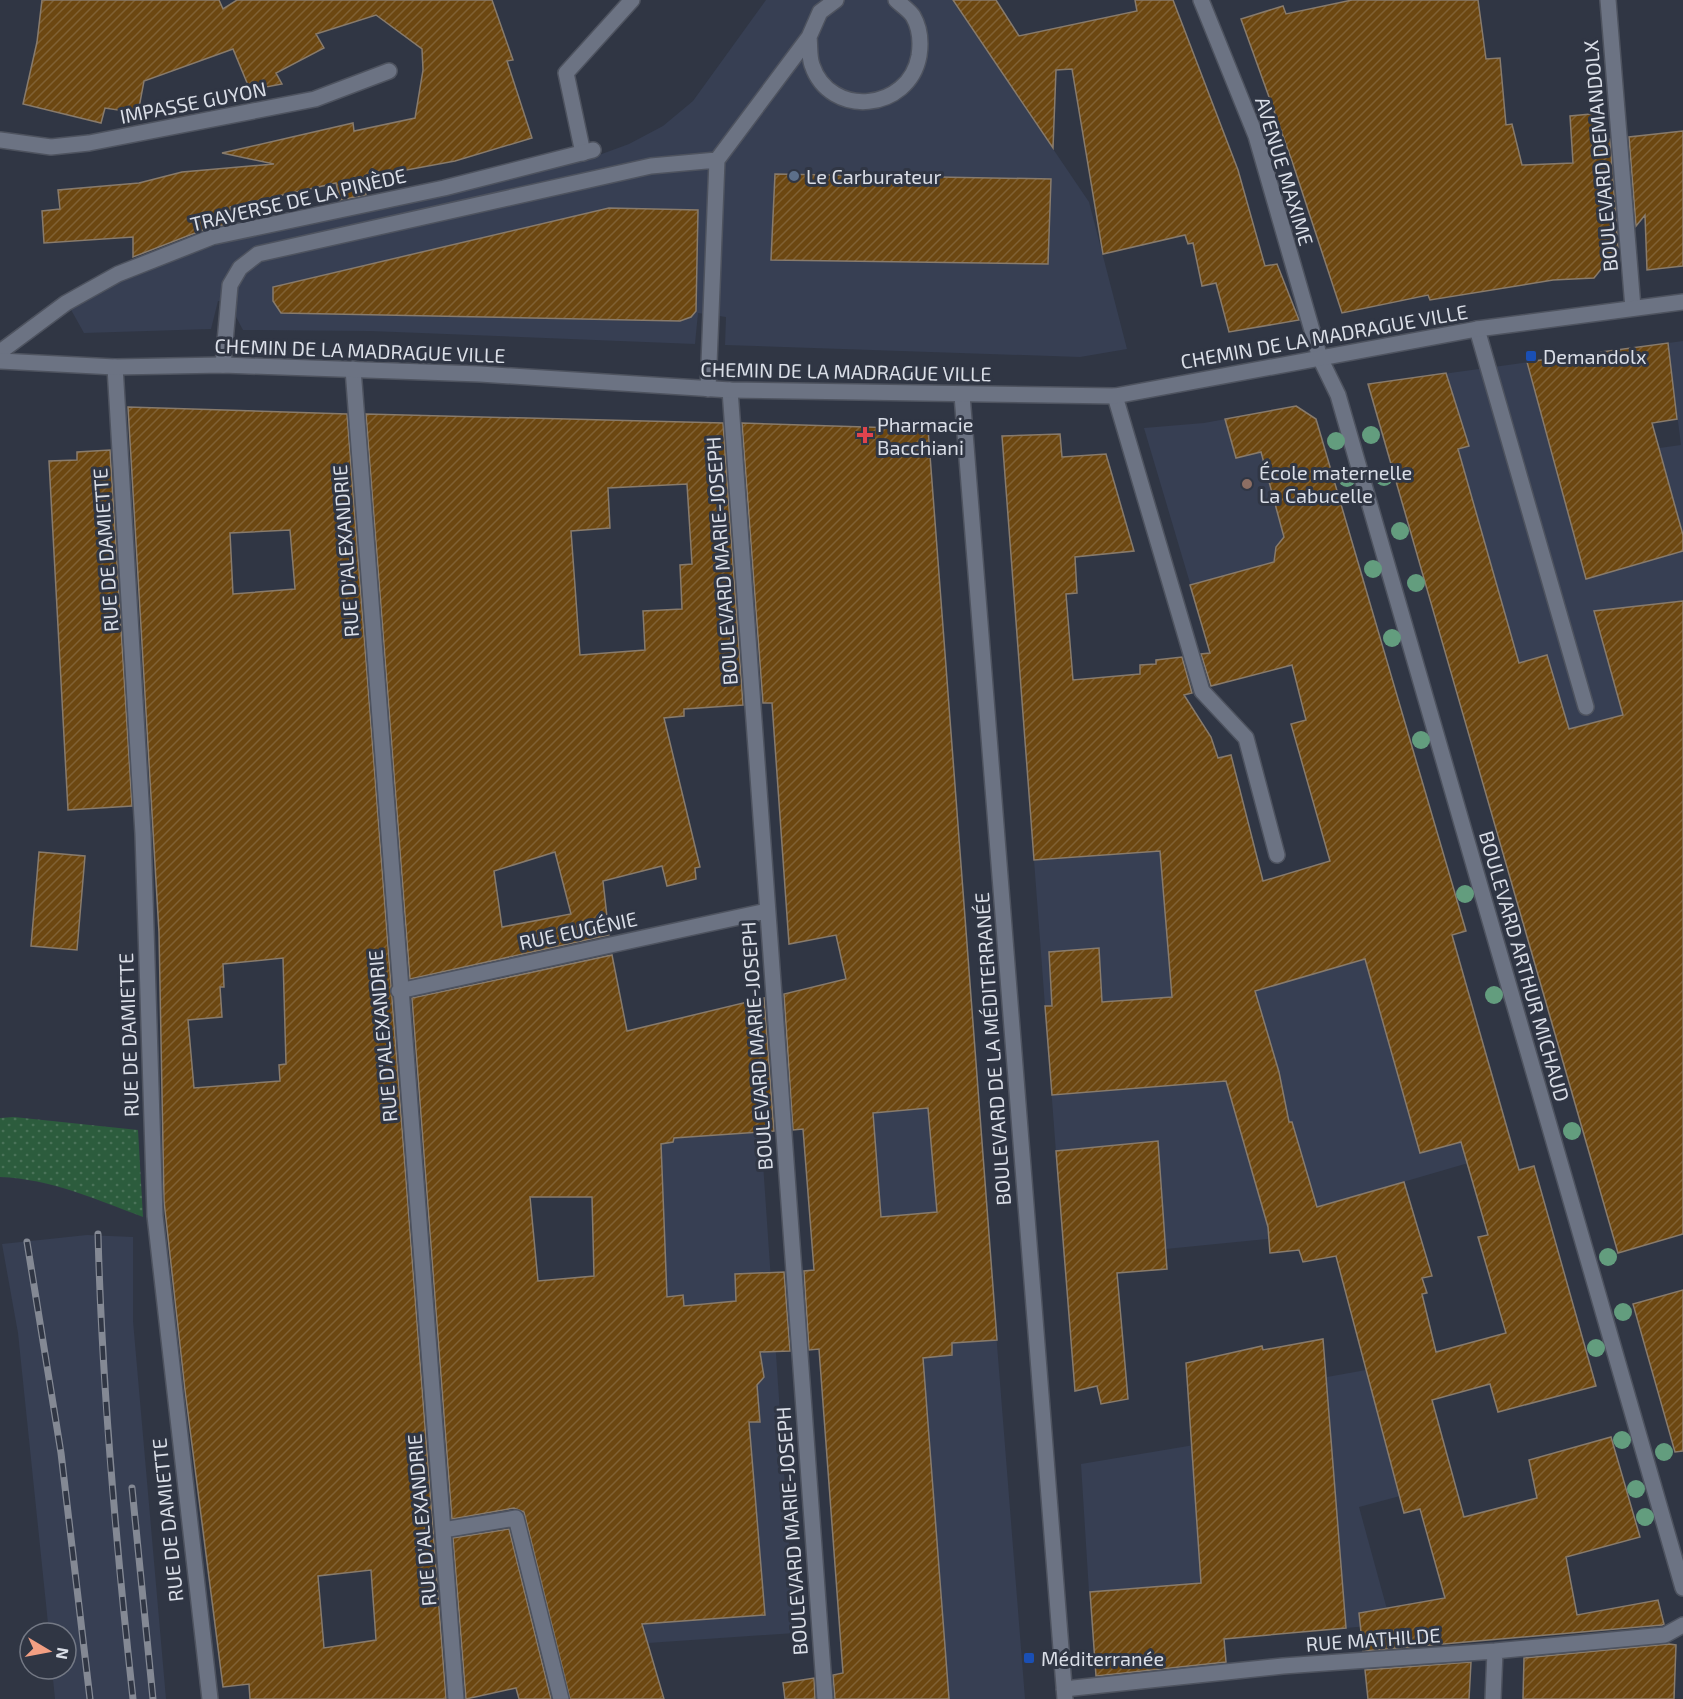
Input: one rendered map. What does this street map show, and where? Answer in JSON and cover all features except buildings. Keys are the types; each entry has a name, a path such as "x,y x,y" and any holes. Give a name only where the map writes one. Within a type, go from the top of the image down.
{"street":[{"name":"TRAVERSE DE LA PINÈDE","path":"0,352 66,303 118,274 212,237 454,185 588,151 566,73 632,0"},
{"path":"708,389 717,160 809,37 820,12 836,0"},
{"path":"809,37 812,64 825,87 849,101 876,102 900,91 917,69 922,42 913,17 896,0"},
{"name":"AVENUE MAXIME","path":"1201,0 1256,136 1320,358"},
{"name":"BOULEVARD DEMANDOLX","path":"1608,0 1633,308"},
{"name":"IMPASSE GUYON","path":"0,140 51,147 89,143 315,99 389,71"},
{"path":"223,365 231,285 240,268 258,254 651,165 717,160"},
{"name":"CHEMIN DE LA MADRAGUE VILLE","path":"0,360 115,366 223,365 480,374 730,390 1115,396 1477,329 1683,302"},
{"path":"1477,329 1586,706"},
{"name":"BOULEVARD ARTHUR MICHAUD","path":"1320,358 1338,394 1683,1588"},
{"name":"RUE DE DAMIETTE","path":"115,366 143,834 155,1216 210,1699"},
{"name":"RUE D'ALEXANDRIE","path":"353,369 399,991 456,1699"},
{"name":"BOULEVARD MARIE-JOSEPH","path":"730,390 825,1699"},
{"name":"BOULEVARD DE LA MÉDITERRANÉE","path":"962,395 1064,1694"},
{"path":"1115,396 1202,691 1246,738 1277,855"},
{"name":"RUE EUGÉNIE","path":"399,991 767,911"},
{"path":"442,1530 516,1518 561,1699"},
{"name":"RUE MATHILDE","path":"1064,1694 1343,1661 1495,1652 1665,1635 1683,1625"},
{"path":"1494,1699 1495,1652"}],"shaded area":[{"name":"Le Carburateur","path":"766,0 952,0 1089,202 1127,349 1080,357 725,345 726,317 698,313 695,344 370,331 243,330 235,315 237,303 218,301 211,329 84,333 70,308 122,277 219,244 372,207 447,193 599,155 629,144 663,126 693,101"},
{"path":"1683,341 1683,1234 1618,1253 1421,377 1632,348 1645,450 1681,445 1668,343"},
{"name":"École maternelle La Cabucelle","path":"1296,406 1316,419 1364,579 1206,637 1144,428 1204,423"},
{"path":"1213,847 1255,991 1452,935 1513,1150 1317,1207 1297,1236 1064,1259 1034,860"},
{"path":"973,1041 1025,1699 845,1699 798,1055"},
{"path":"757,1075 795,1633 648,1643 615,1500 597,1115"},
{"path":"87,1235 133,1237 133,1321 166,1699 55,1699 53,1681 78,1681 78,1621 48,1621 18,1333 2,1244"},
{"path":"1366,1370 1400,1496 1359,1507 1391,1624 1224,1639 1220,1580 1089,1592 1081,1464 1212,1442 1210,1398"}],"green space":[{"path":"14,1117 138,1130 143,1217 55,1186 0,1177 0,1118"}],"railway":[{"path":"98,1234 111,1467 133,1699"},
{"path":"27,1242 61,1453 90,1699"},
{"path":"132,1488 153,1699"}],"place":[{"name":"Le Carburateur","path":"794,176"},
{"name":"Demandolx","path":"1531,356"},
{"name":"Pharmacie Bacchiani","path":"865,435"},
{"name":"École maternelle La Cabucelle","path":"1247,484"},
{"name":"Méditerranée","path":"1029,1658"}]}
